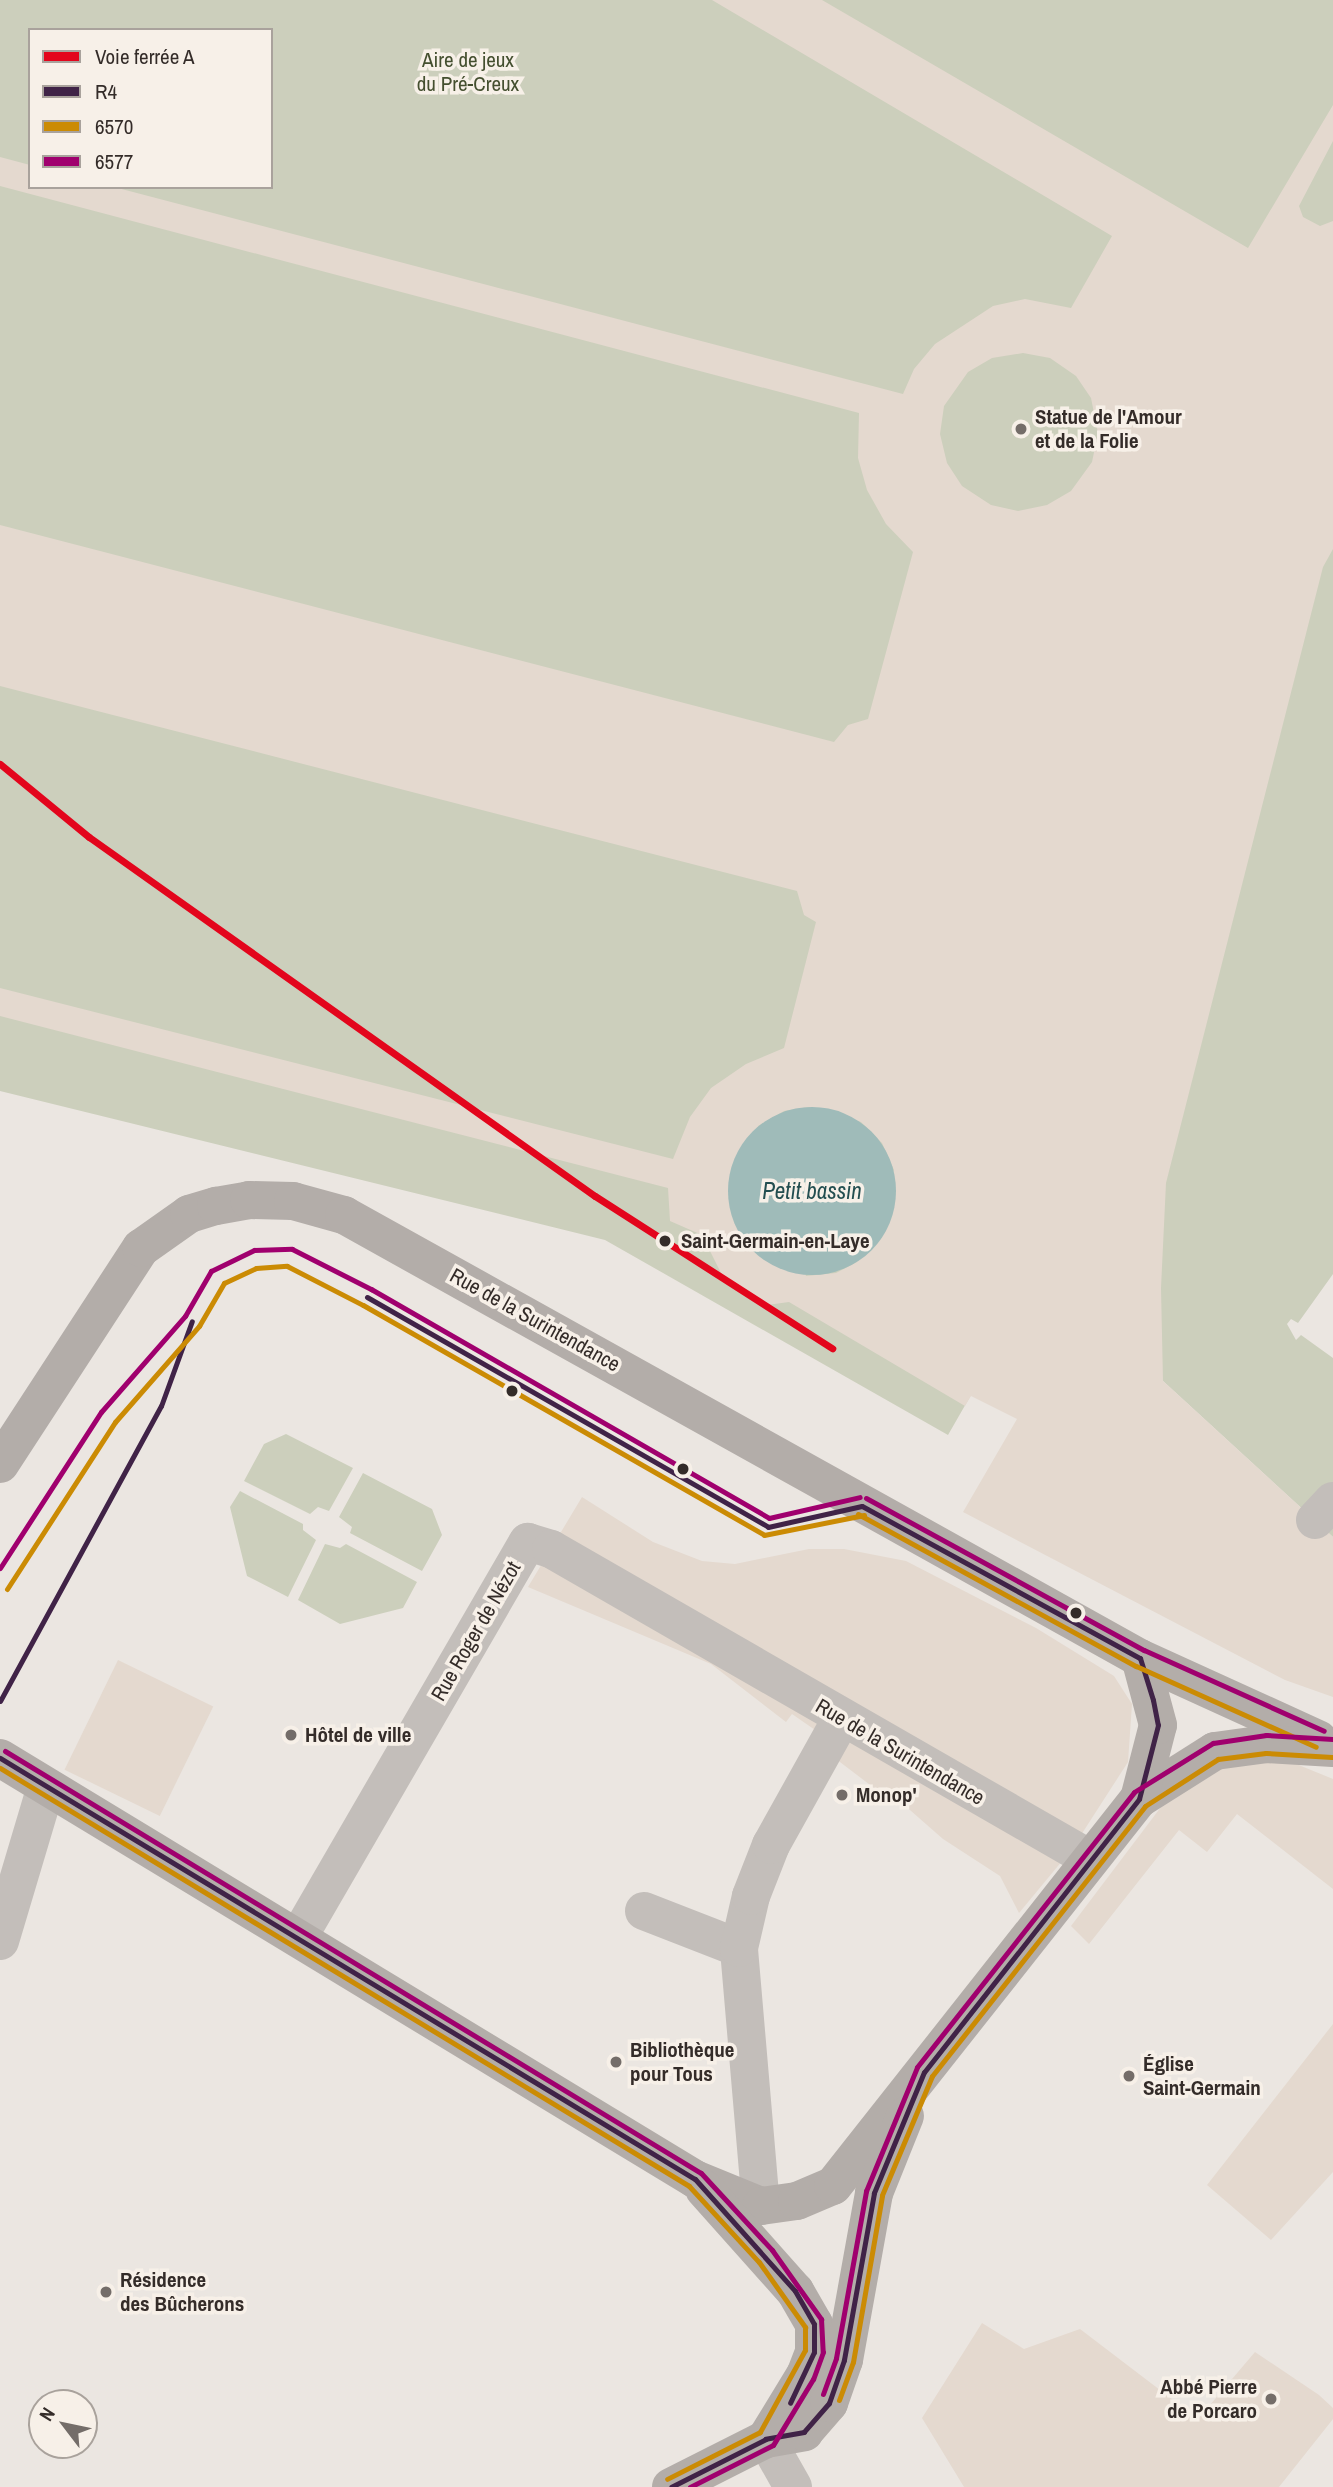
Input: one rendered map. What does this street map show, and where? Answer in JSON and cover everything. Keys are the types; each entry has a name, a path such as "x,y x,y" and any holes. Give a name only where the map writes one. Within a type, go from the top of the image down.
{"main road":[{"name":"Rue de la Surintendance","path":"0,1464 141,1248 189,1214 250,1200 293,1201 344,1215 1140,1658 1333,1746"},
{"path":"1139,1799 1158,1725 1140,1658"},
{"path":"706,2192 761,2206 797,2201 833,2186 897,2117 924,2073 1139,1799 1215,1751 1266,1744 1333,1746"},
{"path":"0,1758 298,1938 706,2192 794,2291 814,2324 814,2352 805,2375 766,2438"},
{"path":"671,2487 766,2438 804,2432 829,2403 844,2360 874,2193 897,2117"}],"street":[{"name":"Rue de la Surintendance","path":"528,1542 551,1549 841,1719 1090,1860"},
{"name":"Rue Roger de Nézot","path":"298,1938 528,1542"},
{"path":"761,2206 739,1948 751,1896 771,1845 841,1719"},
{"path":"0,1941 46,1787"},
{"path":"644,1911 739,1948"},
{"path":"766,2438 793,2487"}],"green space":[{"name":"Aire de jeux du Pré-Creux","path":"0,0 1333,0 1333,1274 1298,1323 1291,1319 1287,1324 1296,1340 1301,1335 1333,1358 1333,1537 1163,1381 975,1388 948,1435 605,1240 0,1091"},
{"path":"286,1434 353,1468 329,1511 318,1507 310,1514 244,1481 264,1444"},
{"path":"363,1473 432,1509 442,1535 422,1571 350,1533 352,1527 339,1517"},
{"path":"240,1491 303,1524 303,1530 316,1540 288,1597 247,1576 230,1507"},
{"path":"325,1544 340,1548 346,1544 417,1582 403,1608 340,1624 298,1600"}],"shaded area":[{"path":"712,0 822,0 1248,248 1333,105 1333,141 1299,206 1303,217 1320,226 1333,221 1333,549 1323,567 1166,1183 1161,1288 1163,1381 1333,1537 1333,1697 1285,1680 963,1512 1017,1419 971,1396 965,1406 789,1302 767,1305 723,1277 702,1235 670,1221 668,1188 0,1016 0,988 673,1159 690,1117 711,1088 746,1064 784,1048 816,922 804,915 797,891 0,686 0,525 834,742 848,725 868,719 913,552 886,524 867,490 858,458 859,413 0,186 0,157 28,164 28,189 122,189 903,394 914,369 935,344 993,306 1025,299 1071,308 1112,236","holes":["1023,353 1050,358 1076,376 1091,398 1098,433 1092,462 1071,491 1047,505 1018,511 991,505 962,486 947,463 940,434 944,406 968,372 992,358","809,1107 861,1122 882,1143 894,1170 857,1262 836,1273 806,1276 758,1126 784,1111"]},
{"path":"582,1497 653,1542 702,1561 735,1564 809,1549 844,1549 906,1561 1036,1628 1114,1676 1132,1704 1128,1762 1072,1849 1019,1913 1000,1876 943,1839 886,1789 882,1794 836,1759 818,1732 792,1714 786,1722 711,1664 528,1587"},
{"path":"118,1660 213,1706 160,1816 65,1770"},
{"path":"1284,1759 1333,1779 1333,1889 1237,1814 1207,1852 1179,1830 1089,1944 1071,1926 1164,1803 1213,1770"},
{"path":"1333,2024 1333,2172 1271,2240 1207,2185"},
{"path":"982,2323 1024,2349 1080,2329 1198,2419 1255,2352 1319,2395 1333,2408 1333,2419 1279,2487 964,2487 922,2418"}],"water":[{"name":"Petit bassin","path":"812,1107 844,1113 871,1132 890,1159 896,1191 890,1223 871,1250 844,1269 812,1275 780,1269 753,1250 734,1223 728,1191 734,1159 753,1132 780,1113"}],"rail line":[{"name":"A","path":"0,764 89,837 595,1196 832,1348"}],"transit line":[{"name":"6577","path":"0,1568 101,1412 185,1316 211,1271 254,1250 292,1249 371,1289 769,1518 860,1497"},
{"name":"6570","path":"7,1589 115,1422 199,1326 224,1283 256,1268 287,1266 363,1305 764,1535 864,1515"},
{"name":"R4","path":"367,1297 768,1527 862,1506 1140,1658 1153,1700 1158,1725 1139,1799 924,2072 874,2193 844,2360 829,2403 804,2432 766,2439 671,2487"},
{"name":"R4","path":"0,1701 161,1406 192,1321"},
{"name":"6577","path":"866,1498 1144,1650 1324,1731"},
{"name":"6570","path":"858,1514 1136,1666 1316,1747"},
{"name":"6577","path":"823,2394 836,2358 866,2191 917,2067 1134,1792 1213,1743 1266,1735 1333,1739"},
{"name":"6577","path":"5,1751 701,2173 772,2250 821,2319 823,2352 813,2379 773,2445 690,2487"},
{"name":"6570","path":"839,2400 853,2362 882,2195 932,2076 1145,1806 1218,1759 1266,1753 1332,1757"},
{"name":"R4","path":"0,1758 695,2179 795,2291 814,2324 814,2352 790,2403"},
{"name":"6570","path":"0,1768 689,2186 759,2262 805,2327 805,2350 760,2432 667,2479"}],"place":[{"name":"Statue de l'Amour et de la Folie","path":"1021,429"},
{"name":"Saint-Germain-en-Laye","path":"665,1241"},
{"name":"Hôtel de ville","path":"291,1735"},
{"name":"Monop'","path":"842,1795"},
{"name":"Bibliothèque pour Tous","path":"616,2062"},
{"name":"Église Saint-Germain","path":"1129,2076"},
{"name":"Résidence des Bûcherons","path":"106,2292"},
{"name":"Abbé Pierre de Porcaro","path":"1271,2399"}]}
